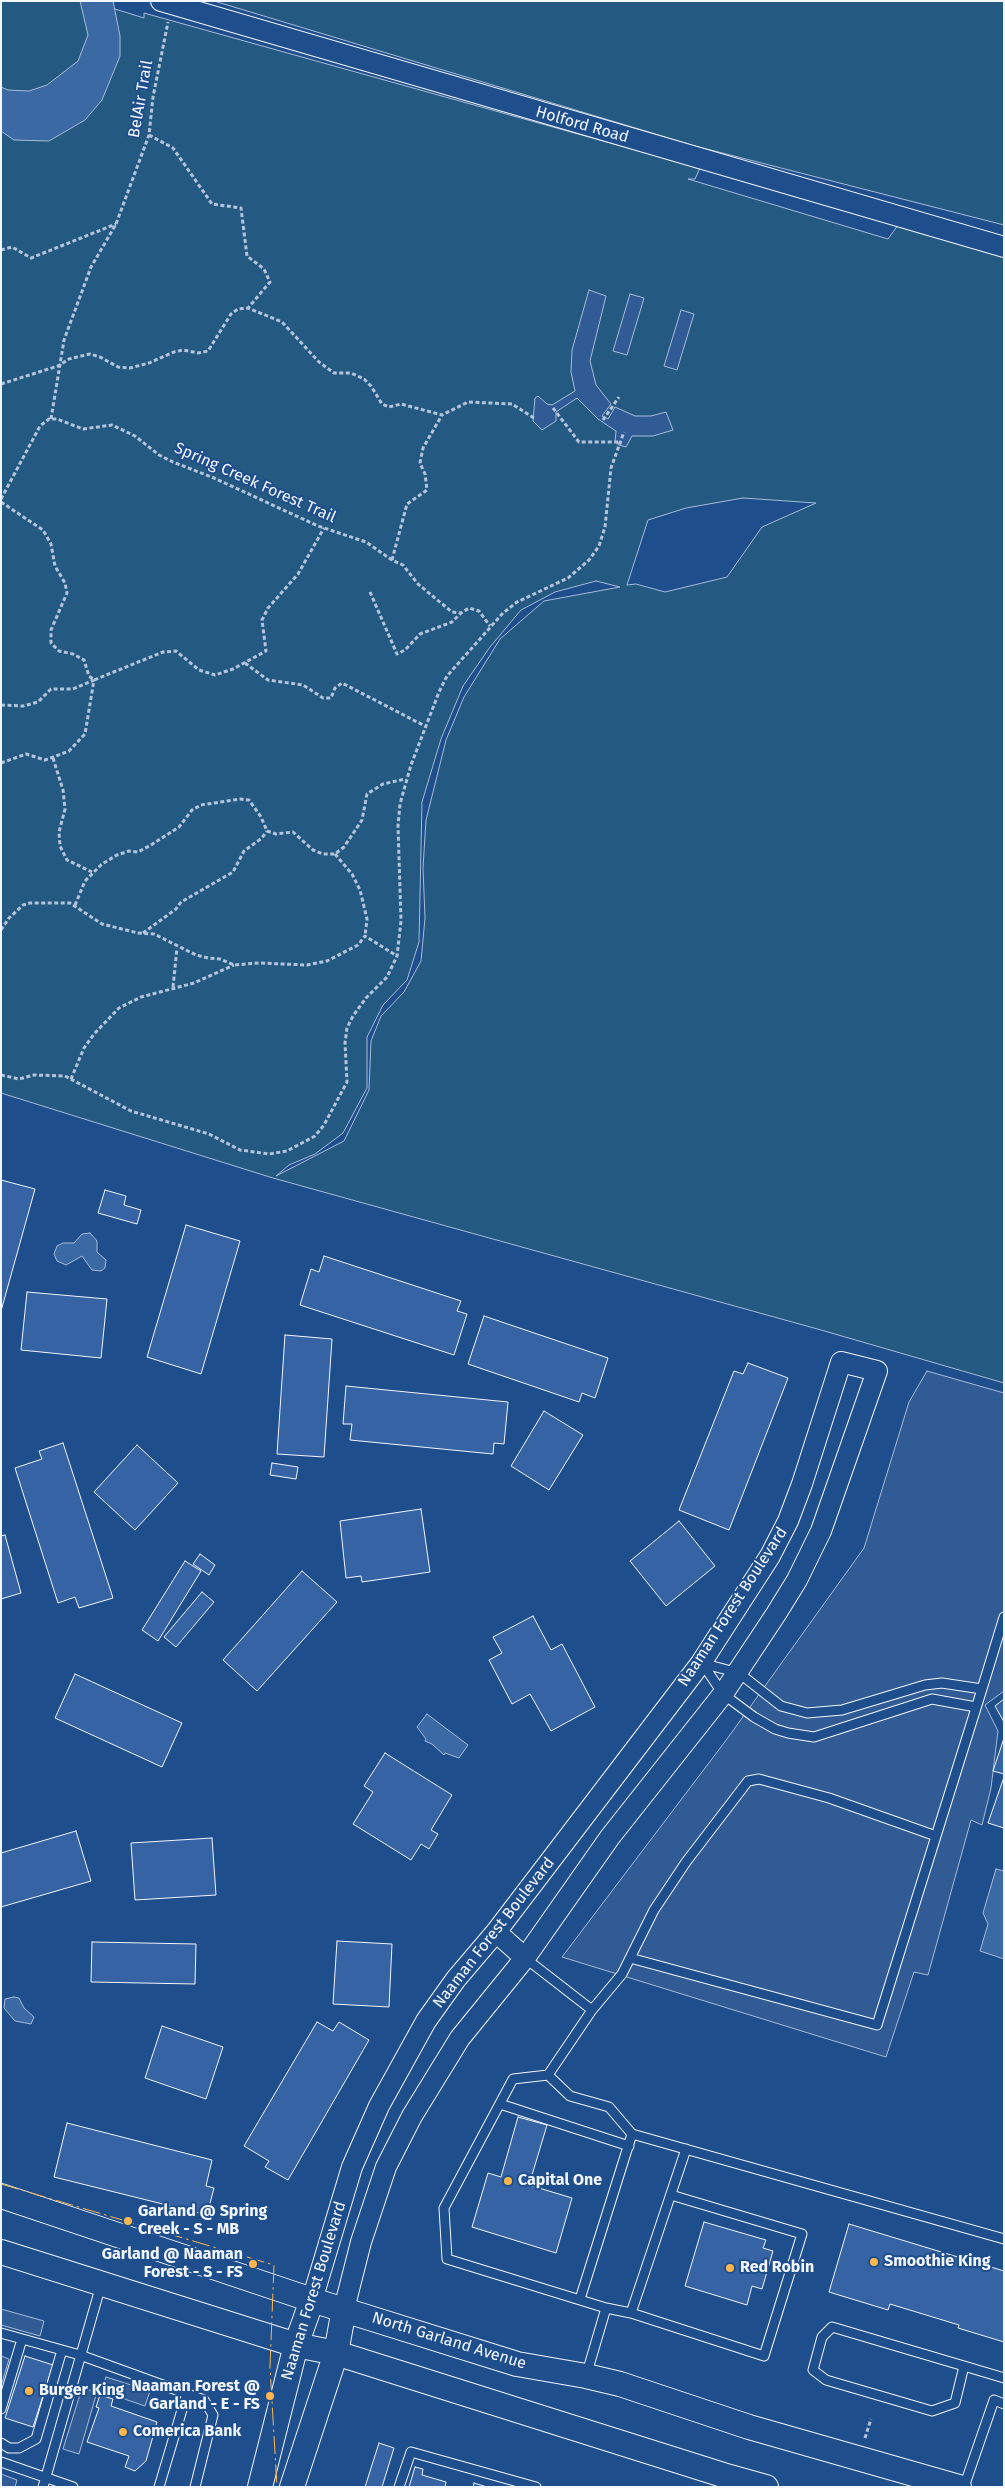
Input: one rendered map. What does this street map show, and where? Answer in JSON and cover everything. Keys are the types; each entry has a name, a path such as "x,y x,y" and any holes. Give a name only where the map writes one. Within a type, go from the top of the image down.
{"main road":[{"name":"North Garland Avenue","path":"1,2196 312,2300 517,2364 586,2376 750,2427 959,2487"},
{"path":"1,2252 296,2345 336,2353 721,2481 766,2487"},
{"name":"Naaman Forest Boulevard","path":"260,2487 296,2345 312,2300"},
{"name":"Naaman Forest Boulevard","path":"292,2487 336,2353 344,2309"}],"street":[{"name":"Holford Road","path":"165,2 1004,247"},
{"name":"Naaman Forest Boulevard","path":"312,2300 352,2167 379,2106 426,2021 456,1979 496,1932 701,1663 770,1556 788,1521 802,1484 841,1362 877,1371 821,1532 797,1580 739,1673 610,1837 525,1958 460,2038 412,2116 386,2167 361,2242 344,2309"},
{"path":"496,1932 525,1958"}],"lane":[{"path":"630,1958 877,2025 1004,1616"},
{"path":"701,1663 739,1673 781,1706 807,1713 842,1710 925,1685 942,1684 982,1689"},
{"path":"701,1663 723,1694 775,1729 814,1737 932,1699 976,1707"},
{"path":"670,2195 802,2234 764,2356 631,2313 606,2308 447,2258 444,2208 514,2079 548,2075 592,2010 622,1974 659,1902 686,1862 748,1781 759,1779 829,1798 936,1836"},
{"path":"525,1958 592,2010"},
{"path":"548,2075 570,2096 609,2107 632,2134 1004,2240"},
{"path":"500,2104 629,2146"},
{"path":"580,2299 632,2134"},
{"path":"631,2313 686,2148"},
{"path":"43,2487 101,2284"},
{"path":"586,2376 606,2308"},
{"path":"964,2366 955,2404 932,2411 826,2380 813,2370 822,2337 832,2327 964,2366 1004,2378"},
{"path":"1,2333 80,2355 204,2400 213,2415 194,2487"},
{"path":"1,2409 22,2339"},
{"path":"1,2442 9,2448 19,2448 36,2439 62,2350"},
{"path":"159,2487 187,2394"},
{"path":"964,2487 994,2400 1004,2404"},
{"path":"400,2487 411,2452 536,2487"},
{"path":"1,2462 46,2476 73,2487"}],"path":[{"name":"BelAir Trail","path":"51,419 58,366 64,340 91,267 116,224 149,135 165,2"},
{"path":"149,135 173,148 212,204 241,208 248,256 264,269 270,282 248,308"},
{"path":"1,250 12,247 31,258 116,224"},
{"path":"1,384 58,366 69,359 90,354 118,367 130,368 183,350 198,353 208,351 231,314 238,309 248,308 282,322 320,362 334,373 351,373 364,379 371,386 382,404 389,406 401,404 442,416"},
{"path":"603,420 619,397"},
{"path":"392,560 406,504 427,490 425,474 420,463 423,448 442,416 468,402 512,404 534,418"},
{"path":"553,408 579,442 620,442"},
{"name":"Spring Creek Forest Trail","path":"51,419 56,418 83,429 112,425 135,436 159,455 173,462 324,528 366,542 392,560 403,564 428,594 452,612 461,613 469,608 479,611 490,626"},
{"path":"51,419 40,426 1,500 44,530 51,544 55,566 65,583 67,593 51,630 51,643 59,651 72,654 84,660 89,676 94,680"},
{"path":"1,1076 19,1079 34,1075 50,1075 72,1079 131,1111 209,1134 240,1150 269,1154 287,1151 315,1136 331,1115 347,1082 345,1043 347,1028 359,1006 387,977 397,956 401,921 398,826 406,779 447,676 490,626 517,602 568,578 589,560 598,546 605,527 611,468 624,432"},
{"path":"1,705 23,706 38,702 52,689 73,689 163,652 176,651 199,670 215,674 245,663 266,651 262,620 268,608 298,574 324,528"},
{"path":"370,592 396,654 405,650 420,634 452,622 461,613"},
{"path":"245,663 268,680 303,685 323,698 331,698 335,688 342,683 426,726"},
{"path":"1,763 26,754 45,760 69,751 85,734 94,680"},
{"path":"53,758 63,790 65,809 59,832 60,846 67,860 92,872"},
{"path":"75,905 85,881 92,872 117,856 129,852 138,852 151,845 179,827 192,810 200,806 240,799 249,800 261,817 267,831 276,834 293,832 313,850 323,854 335,854 344,847 362,820 367,794 383,784 406,779"},
{"path":"142,934 176,909 181,902 233,872 244,851 262,838 267,831"},
{"path":"72,1079 84,1048 94,1034 119,1008 141,997 194,983 234,965 259,963 308,965 328,960 358,945 365,936 367,920 360,890 352,874 335,854"},
{"path":"1,930 3,924 16,910 30,903 70,903 102,924 142,934 154,934 166,939 177,948 208,958 220,958 234,965"},
{"path":"365,936 397,956"},
{"path":"173,987 177,948"},
{"path":"865,2438 871,2419"}],"shaded area":[{"path":"1,1 89,1 144,18 144,13 700,168 695,179 688,179 888,239 898,225 1004,257 1004,1383 821,1330 273,1178 1,1093","holes":["743,498 816,503 762,527 727,577 665,592 636,584 627,585 648,520 686,508","596,581 620,587 544,601 500,639 464,697 446,740 426,820 423,868 425,918 421,961 404,992 381,1016 371,1041 369,1090 344,1141 276,1176 289,1165 315,1154 343,1133 367,1088 367,1037 383,1005 407,980 419,942 422,802 441,739 463,686 490,647 521,610 555,592"]},
{"path":"80,1 113,1 120,36 120,56 102,100 85,120 49,141 14,140 1,131 1,87 8,90 29,91 47,85 78,61 88,35"},
{"path":"214,1 1004,1 1004,225 695,146"},
{"path":"589,290 606,296 590,361 596,385 611,404 602,416 608,419 615,407 635,416 651,416 666,412 673,430 653,436 632,436 626,447 619,445 615,442 616,431 598,419 577,398 556,412 556,421 542,430 533,421 535,398 538,396 547,404 552,405 575,391 571,372 572,350"},
{"path":"630,294 644,298 627,355 613,351"},
{"path":"681,310 694,314 677,370 664,366"},
{"path":"90,1233 97,1241 97,1252 106,1260 105,1268 101,1271 92,1270 82,1256 66,1265 57,1261 54,1254 57,1246 63,1243 74,1243 82,1234"},
{"path":"927,1371 1004,1393 1004,1691 985,1705 998,1731 991,1788 982,1825 971,1820 928,1975 914,1972 886,2057 562,1957 727,1739 864,1548 909,1402"},
{"path":"427,1714 468,1745 459,1758 445,1753 444,1755 432,1744 425,1741 426,1739 417,1727"},
{"path":"996,1869 1004,1871 1004,1959 980,1951 988,1924 983,1913"},
{"path":"19,1998 24,2008 34,2017 31,2024 15,2021 4,2008 5,1999"},
{"path":"1,2309 44,2321 40,2336 1,2325"},
{"path":"1,2356 9,2359 1,2386"},
{"path":"106,2377 150,2391 145,2406 101,2391"},
{"path":"82,2388 97,2392 79,2454 63,2449"},
{"path":"1,2474 17,2480 15,2487 1,2487"}],"building":[{"path":"1,1180 35,1189 1,1311"},
{"path":"105,1190 126,1196 124,1205 141,1210 137,1224 98,1213"},
{"path":"186,1225 240,1241 201,1374 147,1357"},
{"path":"324,1256 461,1301 457,1311 467,1314 454,1355 300,1305 311,1269 319,1272"},
{"path":"27,1292 107,1299 101,1358 21,1350"},
{"path":"484,1316 608,1358 595,1398 582,1393 579,1402 468,1364"},
{"path":"285,1335 332,1339 324,1457 277,1454"},
{"path":"748,1363 788,1378 729,1530 679,1510 734,1371 743,1374"},
{"path":"346,1386 508,1402 504,1444 494,1443 493,1454 350,1440 352,1424 343,1424"},
{"path":"544,1411 583,1435 549,1490 511,1466"},
{"path":"63,1443 113,1598 79,1608 75,1597 58,1603 15,1468 42,1459 39,1451"},
{"path":"137,1445 178,1483 135,1530 94,1492"},
{"path":"272,1463 298,1467 296,1479 270,1475"},
{"path":"421,1509 430,1572 362,1582 361,1576 346,1578 340,1521"},
{"path":"679,1521 715,1566 666,1606 630,1561"},
{"path":"5,1535 21,1593 1,1599 1,1536"},
{"path":"200,1554 215,1565 209,1575 193,1564"},
{"path":"185,1561 201,1571 158,1641 142,1630"},
{"path":"302,1571 337,1602 257,1691 223,1660"},
{"path":"202,1592 214,1602 176,1647 164,1637"},
{"path":"533,1616 551,1650 562,1644 595,1707 551,1731 530,1694 512,1704 489,1660 502,1653 493,1637"},
{"path":"75,1674 182,1723 162,1767 55,1718"},
{"path":"1004,1699 1004,1722 995,1706"},
{"path":"1004,1738 1004,1774 993,1771"},
{"path":"385,1753 452,1795 431,1830 438,1834 429,1849 421,1844 411,1860 353,1824 373,1792 364,1786"},
{"path":"1004,1777 1004,1828 988,1823"},
{"path":"76,1831 91,1881 1,1907 1,1853"},
{"path":"212,1838 216,1895 135,1900 131,1843"},
{"path":"337,1941 392,1944 389,2007 333,2004"},
{"path":"92,1942 196,1944 195,1984 91,1982"},
{"path":"317,2022 333,2031 339,2022 369,2040 288,2180 265,2167 269,2161 244,2146"},
{"path":"162,2026 223,2047 206,2099 145,2078"},
{"name":"Capital One","path":"518,2117 547,2125 529,2185 572,2198 556,2253 472,2227 488,2173 501,2177"},
{"path":"67,2123 212,2160 206,2186 214,2188 207,2215 54,2177"},
{"name":"Red Robin","path":"704,2222 766,2240 763,2248 773,2251 762,2289 752,2286 747,2305 685,2286"},
{"path":"849,2224 1004,2271 1004,2342 958,2328 959,2325 890,2304 888,2310 829,2292"},
{"name":"Burger King","path":"25,2356 53,2365 33,2427 5,2418"},
{"name":"Comerica Bank","path":"100,2395 113,2399 111,2406 157,2422 146,2461 135,2471 125,2467 129,2456 87,2442 99,2408 96,2407"},
{"path":"379,2443 394,2448 382,2487 365,2487"},
{"path":"415,2467 423,2469 422,2475 446,2482 445,2487 409,2487"},
{"path":"474,2483 487,2487 473,2487"}],"power":[{"path":"1,2184 274,2265 270,2367 277,2487"}],"place":[{"name":"Capital One","path":"508,2181"},
{"name":"Garland @ Spring Creek - S - MB","path":"128,2221"},
{"name":"Smoothie King","path":"874,2262"},
{"name":"Garland @ Naaman Forest - S - FS","path":"253,2264"},
{"name":"Red Robin","path":"730,2268"},
{"name":"Burger King","path":"29,2391"},
{"name":"Naaman Forest @ Garland - E - FS","path":"270,2396"},
{"name":"Comerica Bank","path":"123,2432"}]}
